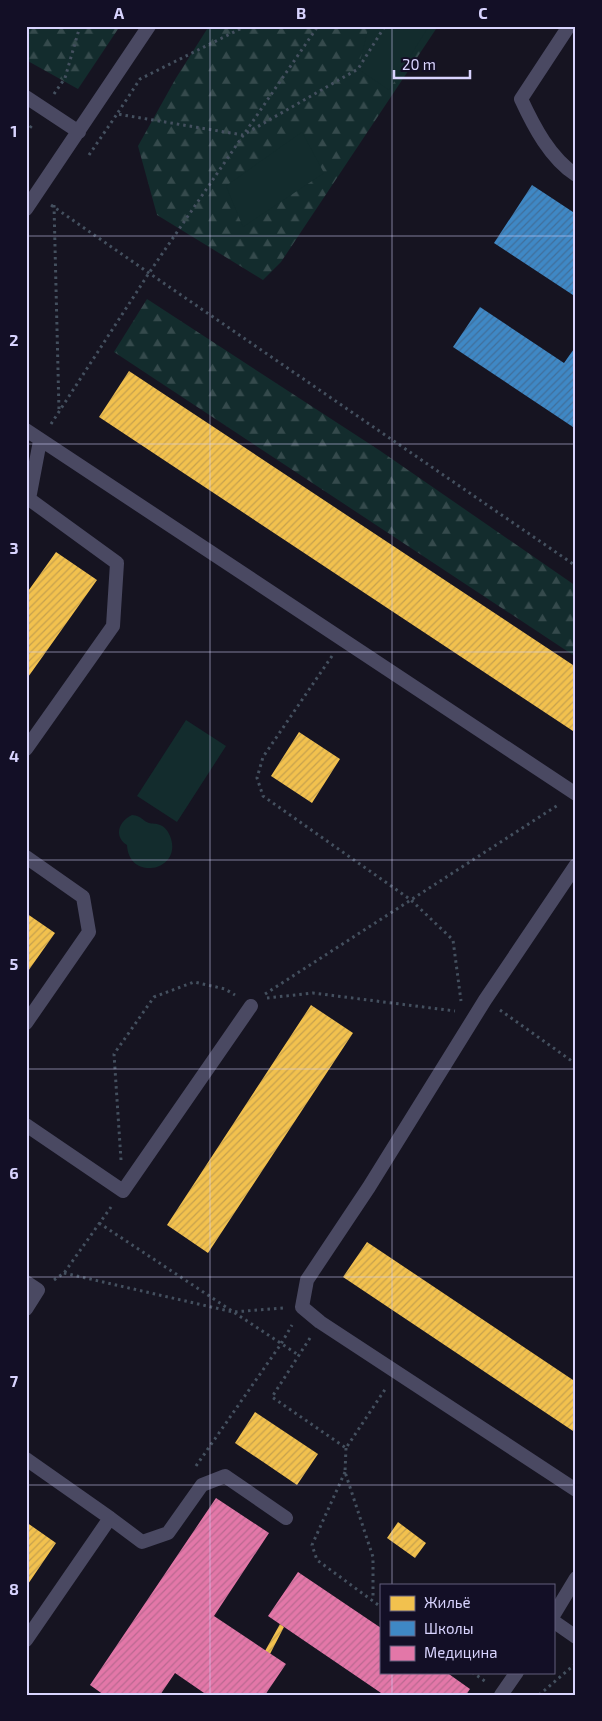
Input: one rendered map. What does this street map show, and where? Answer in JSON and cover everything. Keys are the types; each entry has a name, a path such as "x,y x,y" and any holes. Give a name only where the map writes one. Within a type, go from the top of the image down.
{"lane":[{"path":"26,210 80,132 149,26"},
{"path":"569,26 521,99 534,127 550,150 568,170 576,175"},
{"path":"26,97 80,132"},
{"path":"26,430 576,794"},
{"path":"26,461 40,441"},
{"path":"26,749 113,626 117,563 27,500 40,441"},
{"path":"26,857 83,897 89,932 26,1022"},
{"path":"576,864 571,883 485,1000 369,1187 307,1280 302,1307 320,1322 396,1373 576,1490"},
{"path":"26,1125 123,1191 251,1006"},
{"path":"26,1282 38,1290 26,1309"},
{"path":"26,1459 142,1542 168,1533 202,1486 225,1476 286,1518"},
{"path":"26,1640 110,1518"},
{"path":"554,1614 576,1578"},
{"path":"554,1622 576,1637"},
{"path":"501,1695 516,1674"}],"path":[{"path":"26,133 65,78 80,26"},
{"path":"246,26 140,80 117,114 244,135 358,70 385,26"},
{"path":"40,441 148,273 318,26"},
{"path":"36,194 148,273 576,566"},
{"path":"53,206 59,412"},
{"path":"343,641 263,756 257,778 263,796 411,900 453,940 465,1032"},
{"path":"462,1012 313,993 265,996 576,794"},
{"path":"38,1290 64,1273 123,1191 114,1054 154,997 194,982 225,989 251,1006"},
{"path":"485,1000 576,1064"},
{"path":"99,1224 300,1356"},
{"path":"64,1273 233,1312 302,1307"},
{"path":"192,1471 282,1344 302,1307"},
{"path":"320,1322 272,1397 346,1448"},
{"path":"373,1600 373,1558 345,1472 346,1448 396,1373"},
{"path":"345,1472 312,1545 317,1560 380,1606"},
{"path":"539,1695 574,1665 576,1666"}],"green space":[{"path":"26,26 120,26 78,89 26,60"},
{"path":"209,26 438,26 281,262 263,280 157,215 138,146 176,78"},
{"path":"369,26 429,26 389,90 358,69"},
{"path":"302,132 324,173 243,227 226,186"},
{"path":"147,299 379,450 576,586 576,657 114,352"},
{"path":"186,720 226,746 177,822 137,796"},
{"path":"132,815 138,816 149,823 162,826 168,832 172,848 169,857 163,864 154,868 145,868 137,864 130,857 127,845 120,837 119,829 124,821"}],"building: Жильё":[{"path":"129,371 576,667 576,733 99,417"},
{"path":"56,552 97,580 26,680 26,594"},
{"path":"299,732 340,759 312,803 271,776"},
{"path":"26,913 55,933 26,974"},
{"path":"311,1005 353,1033 208,1253 167,1225"},
{"path":"367,1242 576,1382 576,1433 343,1277"},
{"path":"255,1412 318,1454 297,1485 235,1443"},
{"path":"26,1522 56,1543 26,1587"},
{"path":"398,1522 426,1543 415,1558 387,1538"},
{"path":"280,1624 284,1627 270,1654 265,1651"}],"building: Школы":[{"path":"532,185 576,214 576,297 494,243"},
{"path":"480,307 564,363 576,346 576,429 453,347"}],"building: Медицина":[{"path":"216,1498 269,1533 214,1616 286,1664 265,1695 207,1695 175,1673 160,1695 104,1695 90,1685"},
{"path":"298,1572 380,1627 380,1674 449,1674 470,1689 466,1695 384,1695 268,1616"}]}
